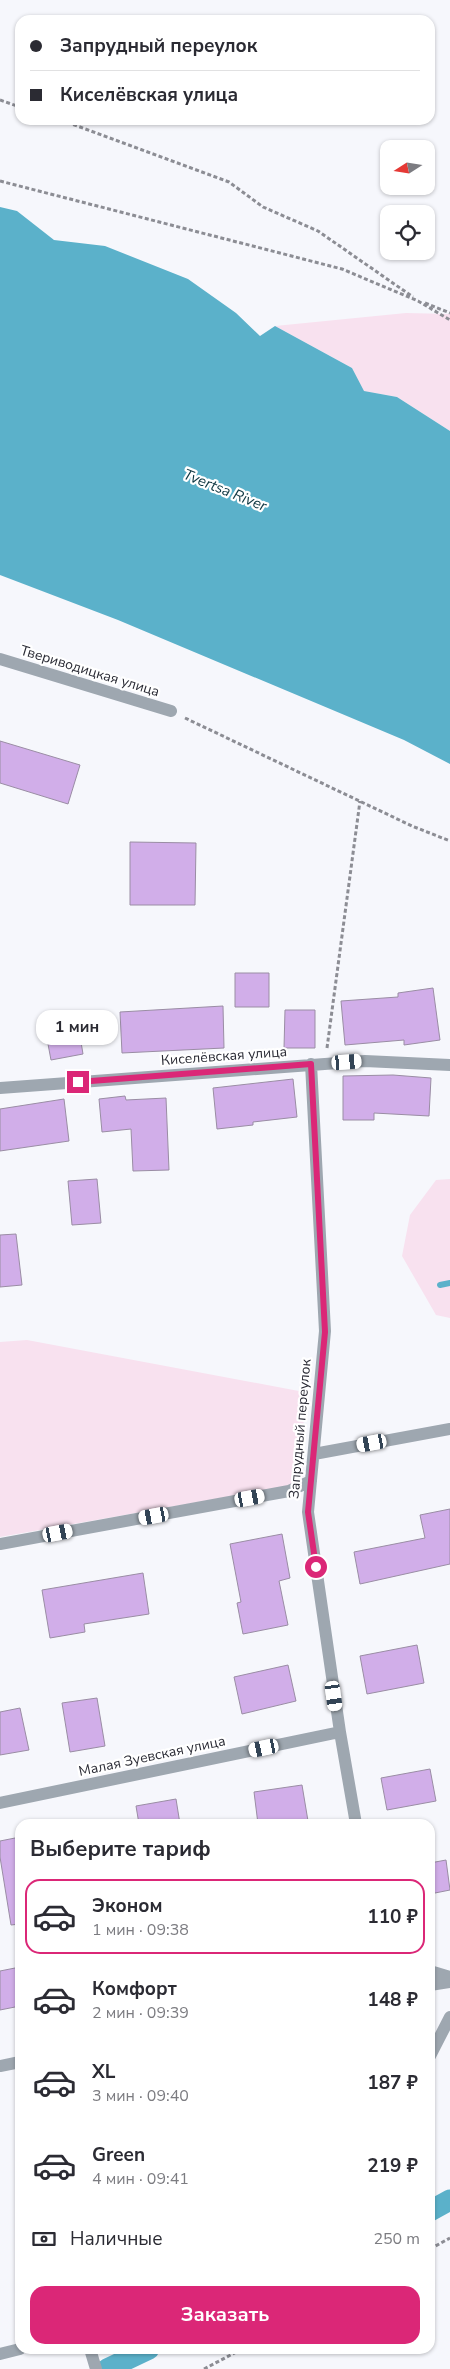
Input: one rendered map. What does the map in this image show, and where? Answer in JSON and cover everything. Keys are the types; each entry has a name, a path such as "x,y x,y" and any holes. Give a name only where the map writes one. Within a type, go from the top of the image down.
{"street":[{"name":"Твериводицкая улица","path":"0,659 171,712"},
{"name":"Киселёвская улица","path":"0,1088 365,1061 450,1065"},
{"name":"Запрудный переулок","path":"311,1064 325,1332 308,1512 340,1732 355,1819"},
{"path":"314,1454 450,1429"},
{"path":"0,1544 289,1490 311,1481"},
{"name":"Малая Зуевская улица","path":"0,1804 340,1732"},
{"path":"435,1972 450,1977"},
{"path":"435,1984 450,1982"},
{"path":"435,2046 450,2016"},
{"path":"0,2066 15,2063"},
{"path":"0,2354 15,2350"},
{"path":"92,2354 96,2369"}],"path":[{"path":"0,100 15,105"},
{"path":"75,125 229,182 263,207 318,231 418,301 450,320"},
{"path":"0,181 342,269 450,313"},
{"path":"171,712 450,841"},
{"path":"326,1054 360,801"},
{"path":"435,2246 450,2238"},
{"path":"204,2369 232,2354"}],"shaded area":[{"path":"406,313 450,314 450,431 397,397 363,391 352,368 275,326"},
{"path":"450,1179 450,1318 436,1315 402,1256 410,1215 436,1180"},
{"path":"27,1340 304,1392 303,1477 288,1486 0,1537 0,1342"}],"water":[{"name":"Tvertsa River","path":"0,207 17,211 54,240 105,246 188,279 236,313 260,336 275,326 352,368 364,391 397,397 450,431 450,764 404,740 118,620 0,575"}],"building":[{"path":"0,741 80,765 68,804 0,783"},
{"path":"130,842 196,843 195,905 130,905"},
{"path":"235,973 269,973 269,1007 235,1007"},
{"path":"433,988 440,1040 404,1045 404,1040 345,1045 341,1001 398,997 398,993"},
{"path":"223,1006 224,1048 122,1053 120,1012"},
{"path":"285,1010 315,1010 315,1048 284,1048"},
{"path":"77,1018 83,1054 51,1060 44,1023"},
{"path":"393,1075 431,1078 429,1116 374,1113 374,1120 343,1120 343,1076"},
{"path":"293,1079 297,1117 253,1122 253,1125 217,1129 213,1088"},
{"path":"125,1096 126,1100 166,1098 169,1170 133,1171 131,1129 102,1132 99,1099"},
{"path":"64,1099 69,1141 0,1151 0,1109"},
{"path":"97,1179 101,1223 72,1225 68,1181"},
{"path":"16,1234 22,1285 0,1287 0,1235"},
{"path":"450,1509 450,1564 360,1584 354,1552 425,1538 420,1515"},
{"path":"282,1534 290,1578 279,1581 288,1625 243,1634 237,1603 241,1602 230,1544"},
{"path":"143,1573 149,1614 84,1624 85,1632 50,1638 42,1590"},
{"path":"417,1645 424,1683 367,1694 360,1656"},
{"path":"288,1665 296,1701 242,1714 234,1677"},
{"path":"97,1698 105,1746 70,1752 62,1703"},
{"path":"20,1708 29,1750 0,1755 0,1712"},
{"path":"430,1769 436,1801 387,1810 381,1778"},
{"path":"302,1785 308,1819 257,1819 254,1792"},
{"path":"176,1799 179,1819 138,1819 136,1806"},
{"path":"15,1838 15,1925 11,1925 0,1857 0,1841"},
{"path":"446,1860 450,1890 435,1893 435,1862"},
{"path":"15,1968 15,2007 0,2010 0,1971"}],"waterway":[{"path":"440,1285 450,1283"},
{"path":"435,2208 450,2200"},
{"path":"107,2369 138,2354"}],"route":[{"path":"78,1082 311,1064 325,1332 314,1429 314,1454 308,1512 316,1567"}]}
